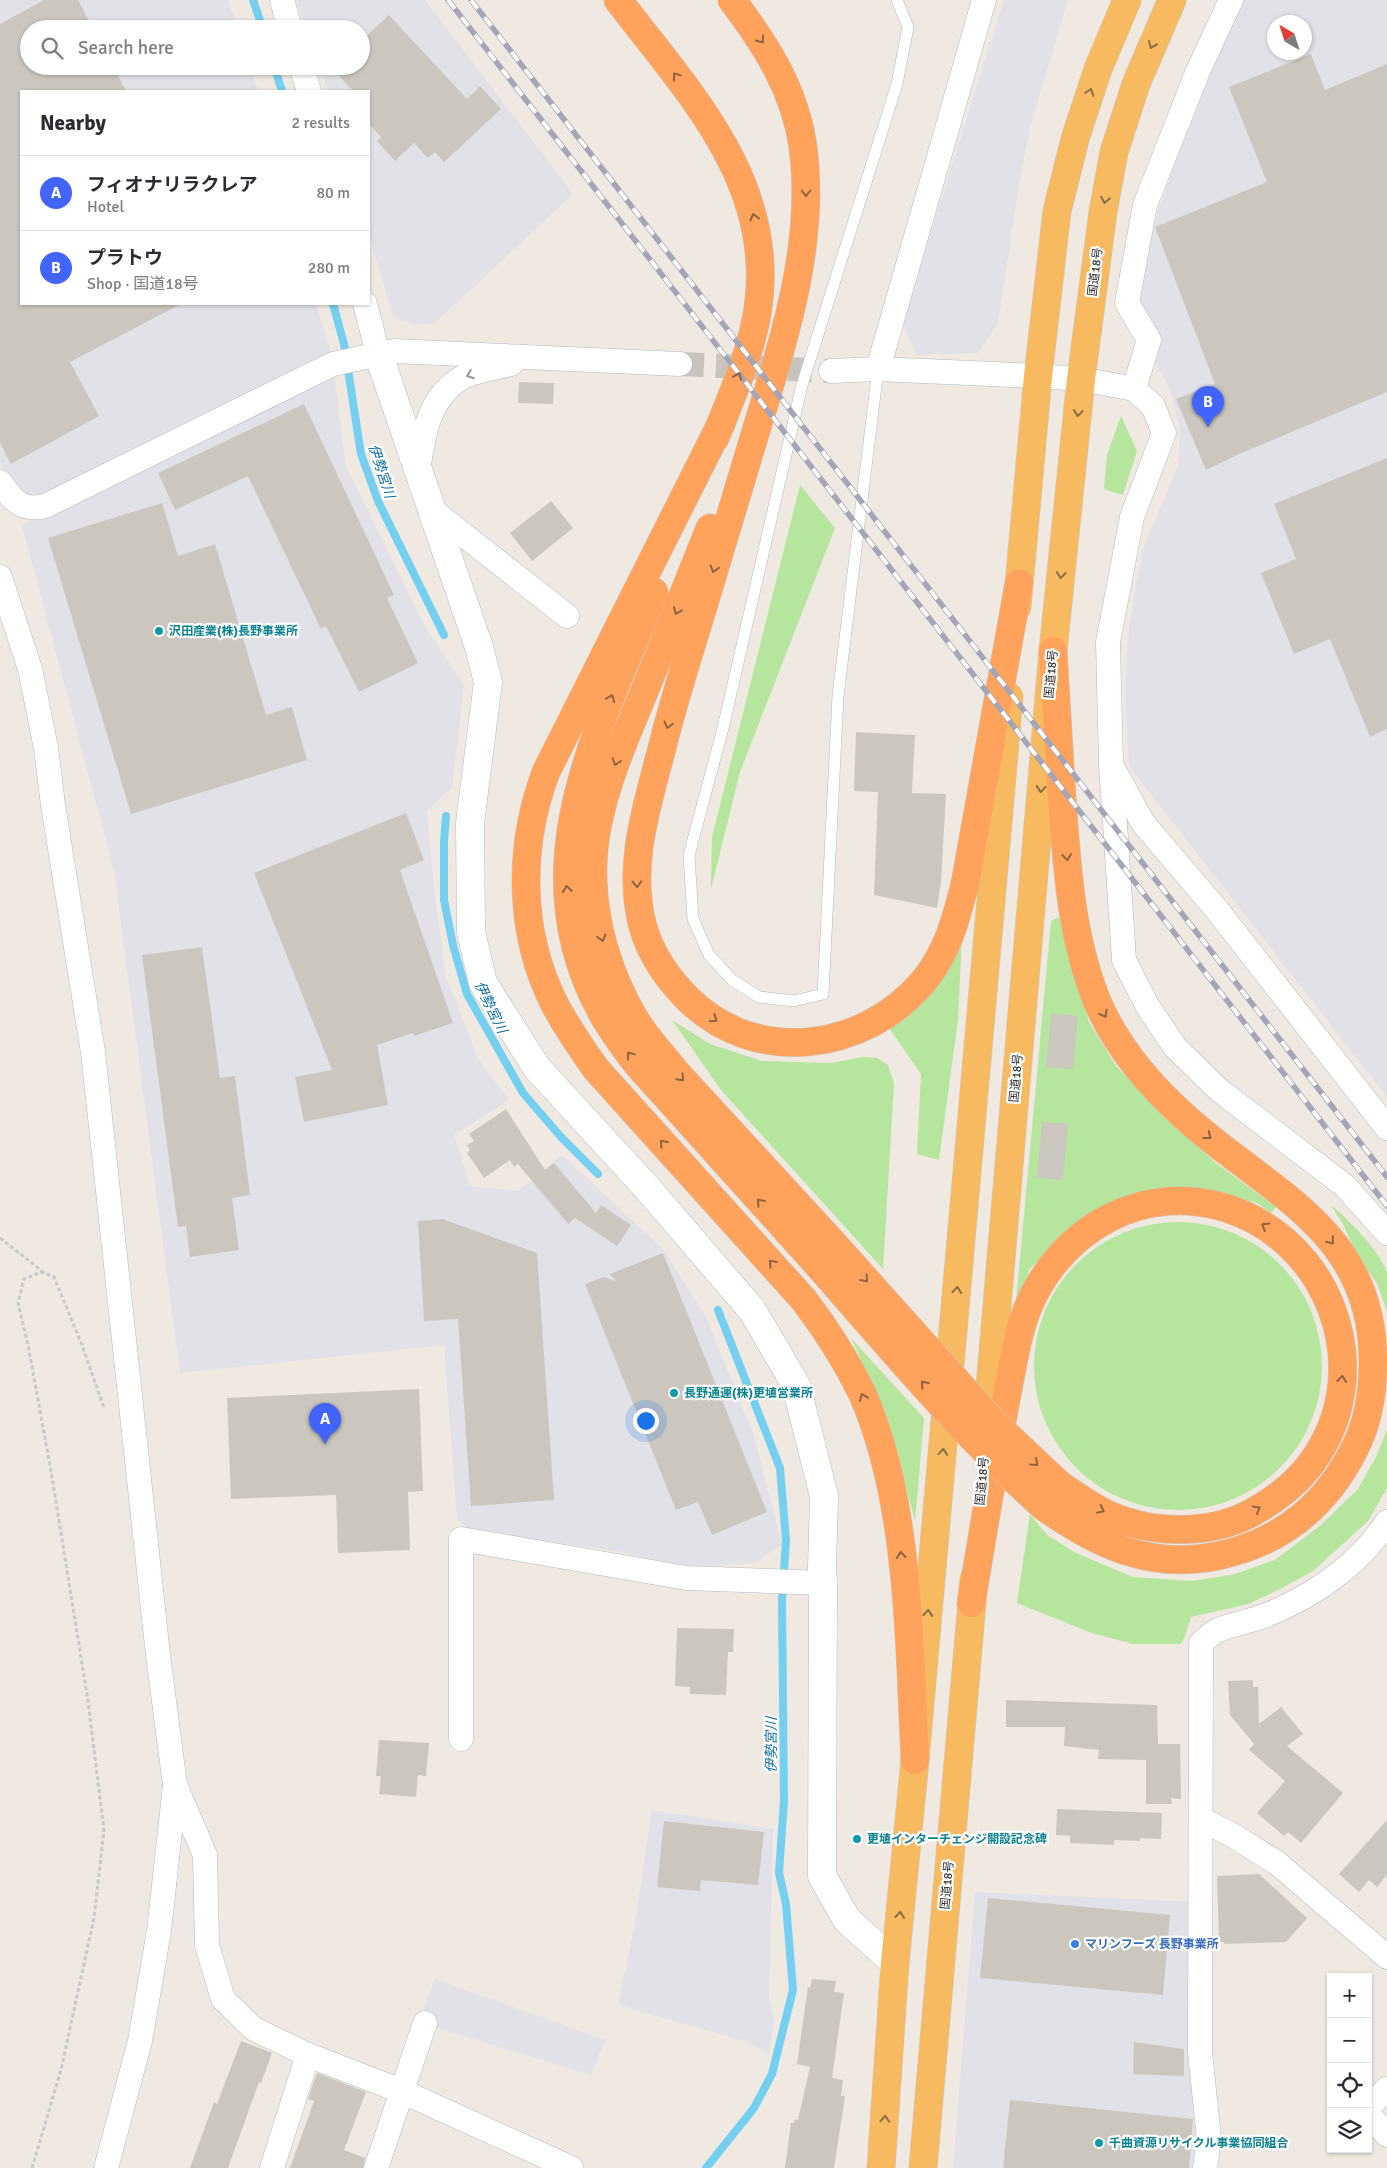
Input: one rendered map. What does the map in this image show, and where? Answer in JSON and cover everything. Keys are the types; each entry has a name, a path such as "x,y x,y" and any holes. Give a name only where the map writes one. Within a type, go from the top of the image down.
{"highway":[{"path":"618,0 712,126 736,166 750,201 758,236 761,272 758,310 750,343 722,422 582,774 573,808 566,880 569,915 586,979 600,1010 615,1035 658,1090 817,1264 975,1442 1043,1506 1072,1526 1104,1543 1135,1554 1169,1560 1205,1558 1238,1551 1269,1539 1298,1520 1322,1498 1342,1473 1358,1442 1369,1409 1373,1342 1367,1308 1354,1276 1336,1247 1314,1221 1286,1195 1187,1120 1162,1095 1136,1067 1098,1003 1077,933 1071,894 1065,844 1053,651"},
{"path":"732,0 772,55 790,97 803,145 806,194 802,246 787,330 668,723 636,860 637,893 644,928 656,960 675,986 698,1009 724,1026 753,1038 785,1044 817,1042 849,1034 877,1021 903,1003 925,981 942,954 953,928 965,884 1019,582"},
{"path":"881,2168 895,1963 915,1760 1038,376 1058,212 1074,139 1098,69 1127,0"},
{"name":"国道18号","path":"923,2168 1053,651 1081,379 1102,212 1114,152 1136,84 1172,0"},
{"path":"774,372 620,750 598,823 593,858 593,891 598,924 606,957 634,1018 675,1071 833,1243 995,1424 1060,1485 1091,1505 1124,1521 1155,1528 1186,1530 1219,1525 1246,1516 1272,1500 1298,1479 1317,1456 1332,1426 1340,1396 1343,1366 1340,1334 1331,1305 1315,1275 1295,1251 1269,1228 1242,1213 1210,1203 1181,1200 1155,1202 1125,1210 1095,1226 1068,1247 1048,1271 1033,1296 1022,1325 1005,1407 972,1603"},
{"path":"722,422 564,733 540,786 528,833 526,898 530,932 539,967 554,1003 596,1069 804,1300 828,1332 862,1394 888,1474 897,1524 907,1613 915,1760"}],"street":[{"path":"282,0 288,20"},
{"path":"878,369 984,0"},
{"path":"1134,389 1149,340 1127,303 1145,205 1198,71 1229,1"},
{"path":"304,75 309,90"},
{"path":"365,305 367,356 418,470 479,647 488,682 470,823 471,932 483,984 536,1068 648,1189 752,1310 796,1385 824,1496 822,1568 811,1582 822,1876 847,1920 895,1963"},
{"path":"0,482 14,501 32,509 45,506 333,364 394,351 534,359 680,364"},
{"path":"418,470 426,426 433,406 447,388 466,376 534,359"},
{"path":"832,371 878,369 1081,379 1134,389 1153,406 1164,433 1132,517 1108,642 1111,764 1124,960 1148,1007 1175,1047 1219,1090 1345,1186 1382,1226 1387,1234"},
{"path":"432,510 567,616"},
{"path":"0,577 30,669 46,748 93,1052 158,1655 175,1785 159,1931 140,2041 106,2168"},
{"path":"1111,764 1142,823 1217,910 1387,1128"},
{"path":"1205,2168 1208,2139 1200,2052 1201,1643 1215,1631 1252,1621 1288,1606 1326,1583 1361,1554 1387,1522"},
{"path":"461,1739 461,1539 686,1578 811,1582"},
{"path":"175,1785 205,1855 207,1945 223,1998 254,2029 308,2055 401,2090 556,2165"},
{"path":"1201,1819 1234,1836 1277,1863 1387,1957"},
{"path":"376,2168 425,2024"},
{"path":"272,2168 308,2055"},
{"path":"1372,2103 1387,2089"},
{"path":"1372,2118 1387,2135"}],"lane":[{"path":"878,369 838,696 823,994 794,1001 759,997 732,980 709,955 693,919 690,855 723,728 802,385 897,84 908,27 897,0"}],"path":[{"path":"0,1238 42,1272 54,1277 82,1345 106,1413"},
{"path":"32,2168 61,2070 94,1918 104,1830 88,1701 54,1490 28,1346 18,1303 24,1278 42,1272"}],"shaded area":[{"path":"0,0 228,0 235,20 20,20 20,75 253,75 258,90 20,90 20,305 316,305 332,355 44,494 27,494 13,484 0,463"},
{"path":"296,0 425,0 573,194 435,323 414,325 393,316 370,238 370,90 328,90 324,75 370,75 370,20 304,20"},
{"path":"1004,0 1068,0 1031,124 1021,172 998,323 978,353 917,355 902,324"},
{"path":"1244,0 1387,0 1387,1097 1129,766 1125,686 1129,627 1143,549 1178,466 1180,429 1169,386 1154,361 1138,306 1155,221 1195,102 1229,23"},
{"path":"334,374 346,466 423,623 464,686 452,788 427,811 434,889 446,977 478,1058 509,1100 454,1135 470,1186 518,1191 562,1155 663,1249 706,1317 754,1436 782,1545 754,1563 687,1567 622,1552 470,1530 457,1519 444,1345 180,1373 114,870 22,525"},
{"path":"652,1810 773,1829 769,1999 774,2020 769,2054 748,2042 618,2005 634,1929"},
{"path":"975,1892 1195,1902 1199,2142 1195,2168 953,2168"},
{"path":"435,1979 605,2040 591,2075 434,2027 420,2019"}],"green space":[{"path":"1121,416 1137,451 1123,495 1104,489 1107,455"},
{"path":"800,485 835,528 740,772 711,889 712,837"},
{"path":"1059,917 1089,1022 1116,1066 1166,1118 1217,1164 1276,1207 1271,1213 1257,1203 1218,1193 1064,1233 1030,1269 1016,1302 1051,921"},
{"path":"962,935 958,1020 939,1160 917,1154 921,1074 889,1028 924,1001"},
{"path":"672,1020 710,1044 762,1061 831,1063 863,1057 877,1058 888,1065 894,1083 883,1269 721,1090"},
{"path":"1331,1205 1362,1236 1383,1263 1387,1272 1387,1311 1377,1283 1358,1258 1344,1226"},
{"path":"1178,1222 1206,1225 1233,1233 1258,1246 1280,1264 1298,1286 1311,1311 1319,1338 1322,1366 1319,1394 1311,1421 1298,1446 1280,1468 1258,1486 1233,1499 1206,1507 1178,1510 1150,1507 1123,1499 1098,1486 1076,1468 1058,1446 1045,1421 1037,1394 1034,1366 1037,1338 1045,1311 1058,1286 1076,1264 1098,1246 1123,1233 1150,1225"},
{"path":"851,1338 924,1418 915,1521 887,1416"},
{"path":"1387,1429 1387,1488 1368,1521 1313,1571 1278,1590 1248,1604 1191,1617 1181,1644 1133,1644 1092,1633 1017,1603 1030,1514 1047,1535 1076,1553 1133,1577 1193,1581 1235,1574 1275,1560 1321,1525 1358,1489 1377,1455"}],"building":[{"path":"44,0 78,0 88,20 20,20 20,75 118,75 125,90 20,90 20,305 179,305 70,362 99,416 11,464 0,443 0,24"},
{"path":"389,15 467,99 480,86 501,109 444,162 435,152 428,158 414,143 395,161 377,141 381,137 370,125 370,90 352,90 338,75 370,75 370,33"},
{"path":"1312,57 1325,90 1387,64 1387,392 1239,454 1206,470 1176,399 1215,384 1155,227 1267,182 1229,87 1296,60 1312,60"},
{"path":"519,382 554,383 553,404 518,403"},
{"path":"304,404 394,595 387,598 418,663 359,692 326,626 321,629 248,476 175,510 158,473"},
{"path":"1387,458 1387,729 1370,737 1330,639 1294,654 1261,573 1296,559 1274,504"},
{"path":"551,501 573,528 532,561 510,533"},
{"name":"沢田産業(株)長野事業所","path":"162,503 178,556 215,544 266,715 292,707 307,760 131,814 48,538"},
{"path":"856,732 915,735 912,793 946,794 941,882 937,908 874,895 878,792 854,791"},
{"path":"406,813 424,860 400,870 453,1023 414,1036 413,1033 377,1045 388,1105 304,1122 295,1077 332,1070 254,873"},
{"path":"202,947 220,1078 235,1076 250,1195 232,1198 239,1250 190,1257 186,1226 178,1227 142,955"},
{"path":"1051,1013 1078,1016 1073,1069 1046,1067"},
{"path":"506,1109 545,1170 554,1163 596,1213 601,1205 631,1225 617,1246 575,1218 568,1224 518,1164 514,1167 510,1160 484,1178 467,1153 470,1150 467,1145 474,1141 469,1134"},
{"path":"1042,1122 1068,1124 1063,1180 1037,1178"},
{"path":"442,1219 537,1253 554,1500 471,1506 458,1319 424,1321 418,1221"},
{"name":"長野通運(株)更埴営業所","path":"663,1253 767,1512 712,1535 698,1502 676,1510 585,1284 604,1277 616,1281 610,1274"},
{"path":"419,1389 423,1491 408,1492 410,1550 338,1553 336,1495 231,1499 227,1398"},
{"path":"677,1628 734,1629 733,1652 728,1652 726,1695 690,1694 690,1687 675,1686"},
{"path":"1253,1680 1253,1687 1258,1687 1259,1724 1281,1707 1303,1734 1287,1746 1343,1793 1301,1843 1288,1832 1284,1836 1257,1813 1285,1781 1249,1750 1254,1744 1230,1715 1228,1681"},
{"path":"1006,1700 1157,1705 1158,1744 1180,1744 1181,1799 1171,1798 1172,1804 1146,1804 1146,1760 1098,1759 1099,1750 1064,1746 1065,1727 1006,1727"},
{"path":"379,1740 429,1743 426,1776 418,1775 416,1797 379,1794 381,1776 376,1776"},
{"path":"1057,1809 1162,1813 1161,1839 1140,1838 1140,1841 1114,1840 1114,1845 1070,1843 1070,1836 1056,1835"},
{"path":"1387,1820 1387,1875 1377,1887 1369,1880 1359,1892 1339,1874"},
{"path":"664,1821 764,1832 758,1885 701,1880 700,1891 657,1887"},
{"path":"1259,1874 1307,1918 1286,1942 1224,1944 1224,1942 1219,1942 1217,1876"},
{"name":"マリンフーズ 長野事業所","path":"988,1898 1170,1915 1163,1995 980,1978"},
{"path":"812,1979 836,1981 834,1992 844,1993 832,2078 843,2080 841,2096 845,2096 834,2168 785,2168 791,2123 794,2123 795,2119 798,2120 810,2067 797,2064 808,1987 810,1988"},
{"path":"241,2041 272,2053 261,2083 259,2082 228,2168 190,2168 214,2102 217,2104"},
{"path":"1134,2042 1184,2049 1184,2076 1133,2074"},
{"path":"317,2073 366,2092 344,2150 365,2158 363,2168 290,2168 314,2101 308,2099"},
{"name":"千曲資源リサイクル事業協同組合","path":"1010,2100 1193,2119 1189,2168 1003,2168"}],"waterway":[{"name":"伊勢宮川","path":"253,0 260,20"},
{"name":"伊勢宮川","path":"277,75 282,90"},
{"name":"伊勢宮川","path":"333,305 344,344 361,454 378,501 444,635"},
{"name":"伊勢宮川","path":"446,816 444,900 453,945 467,994 523,1093 561,1137 598,1174"},
{"name":"伊勢宮川","path":"706,2168 754,2108 772,2074 793,1990 786,1904 779,1873 784,1800 782,1599 786,1540 780,1468 718,1310"}],"tunnel":[{"path":"680,364 831,371"}],"railway":[{"path":"448,0 1387,1206"},
{"path":"471,0 1387,1177"}],"place":[{"name":"プラトウ","path":"1208,427"},
{"name":"沢田産業(株)長野事業所","path":"159,631"},
{"name":"長野通運(株)更埴営業所","path":"674,1393"},
{"name":"フィオナリラクレア","path":"325,1444"},
{"name":"更埴インターチェンジ開設記念碑","path":"857,1839"},
{"name":"マリンフーズ 長野事業所","path":"1075,1944"},
{"name":"千曲資源リサイクル事業協同組合","path":"1099,2143"}]}
